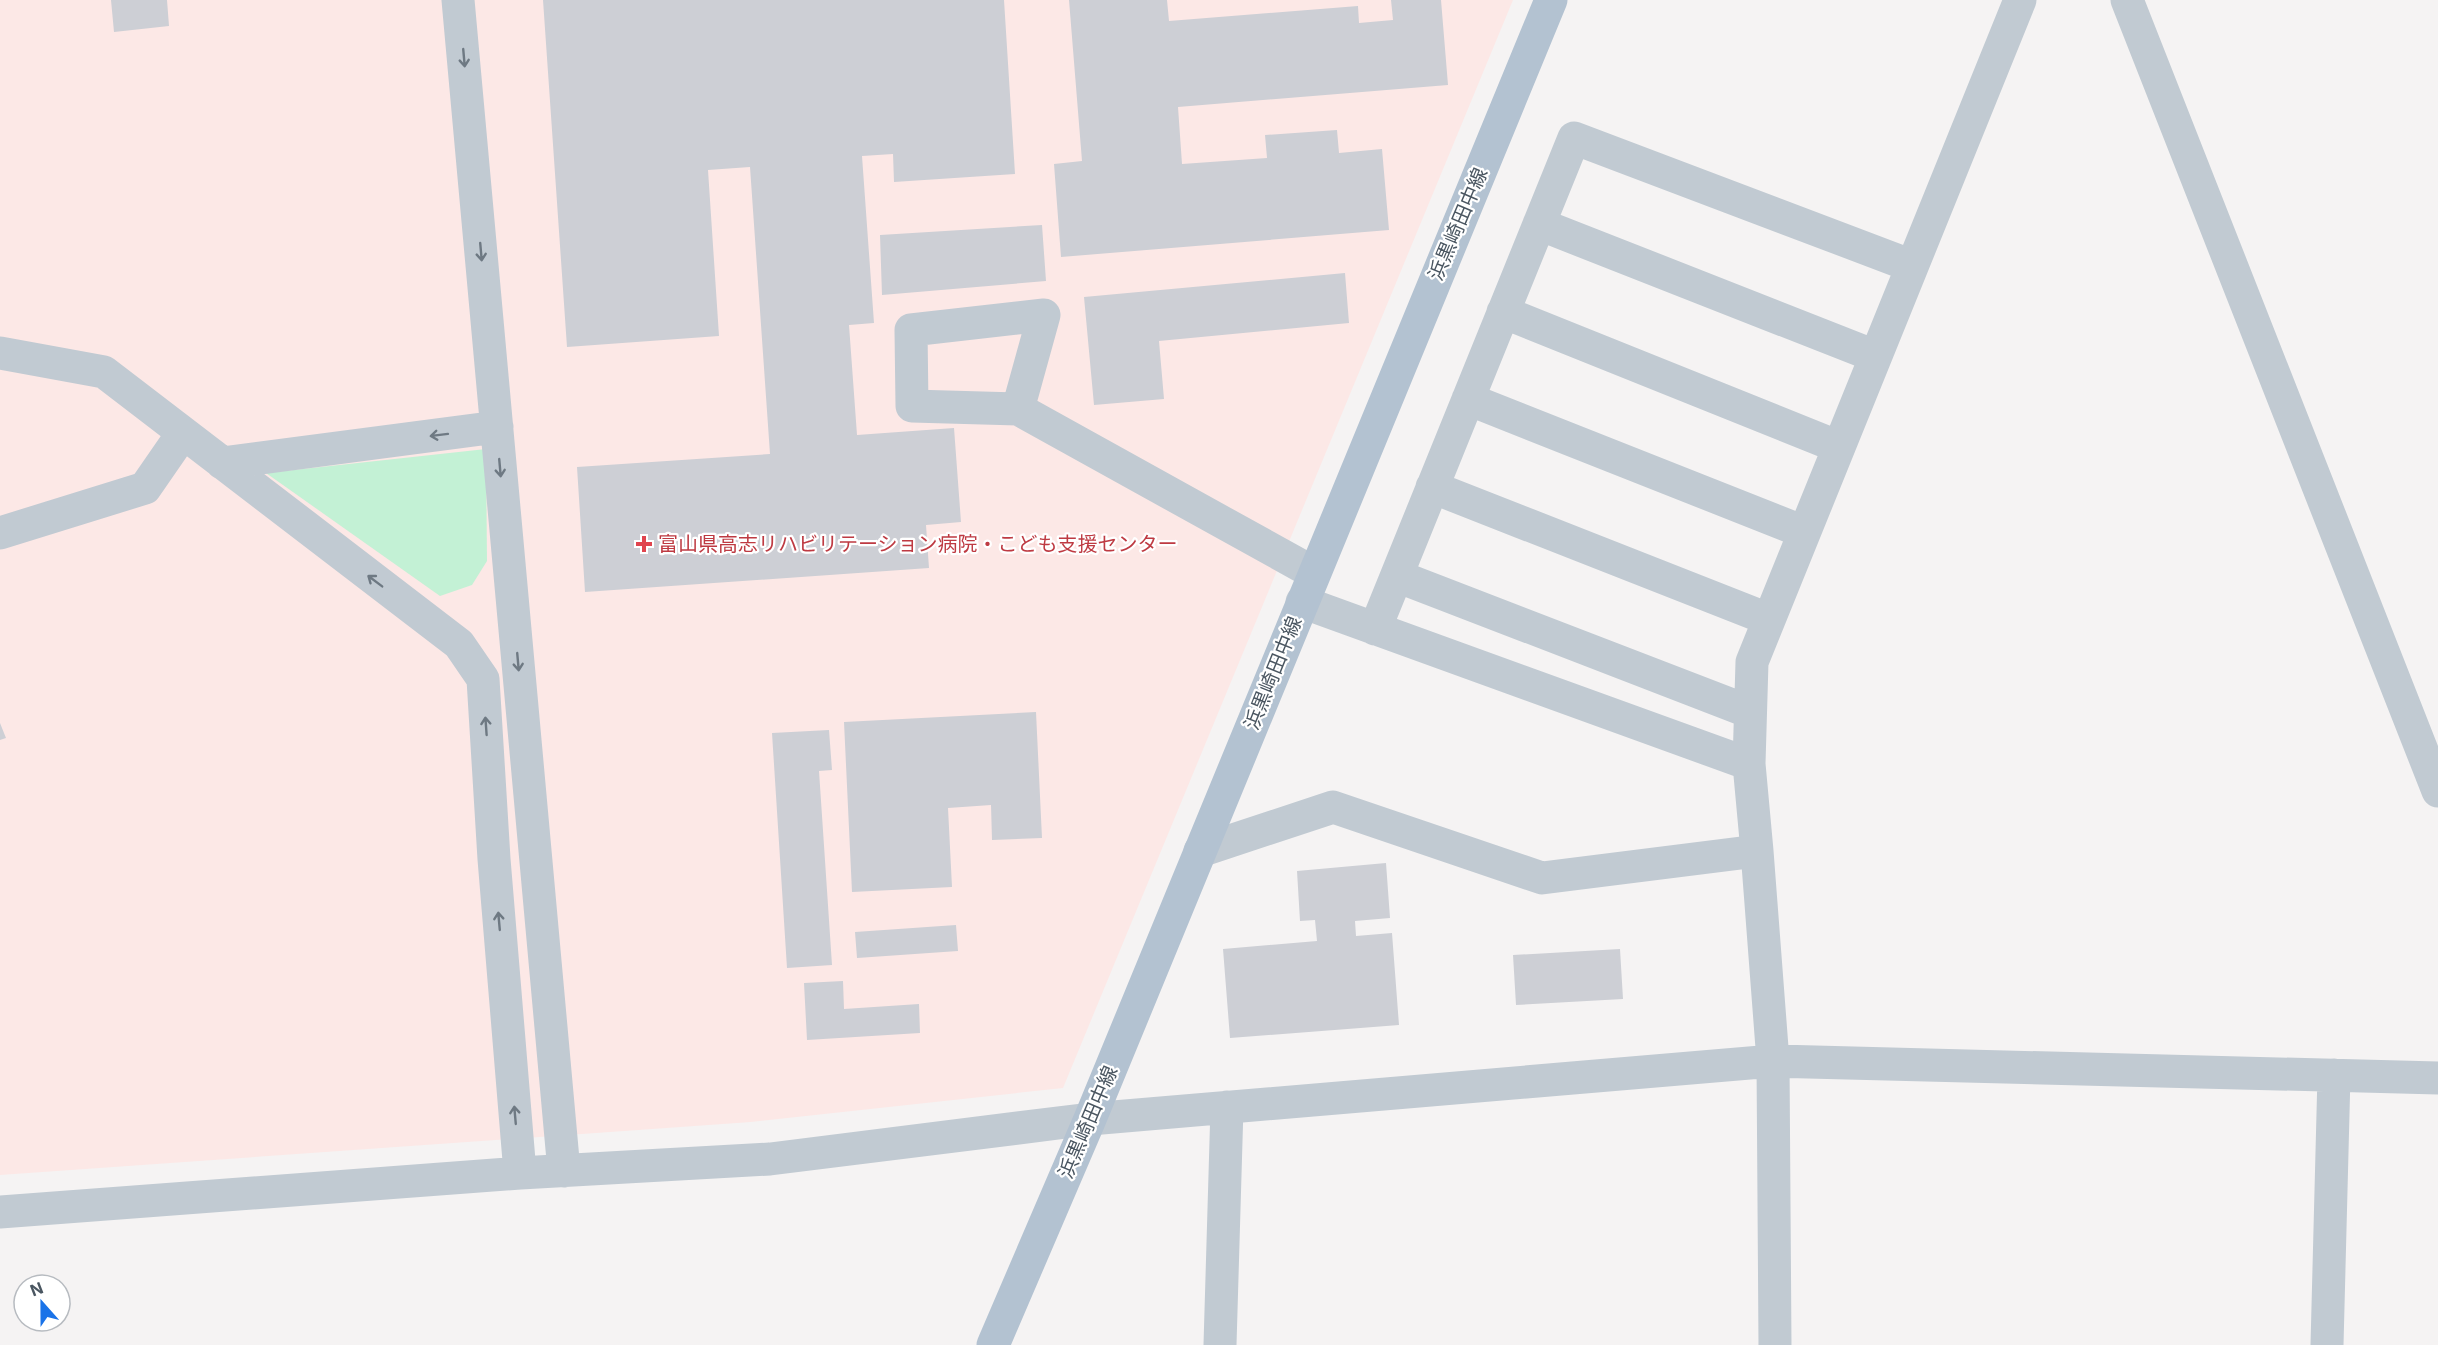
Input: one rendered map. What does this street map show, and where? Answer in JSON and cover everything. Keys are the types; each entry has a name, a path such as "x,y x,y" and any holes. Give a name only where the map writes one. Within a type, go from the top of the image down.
{"main road":[{"name":"浜黒崎田中線","path":"993,1345 1090,1119 1551,0"}],"street":[{"path":"459,0 564,1171"},
{"path":"1775,1345 1773,1061 1749,764 1752,662 2020,0"},
{"path":"2127,0 2438,791"},
{"path":"1375,629 1574,138 1912,266"},
{"path":"1539,224 1875,356"},
{"path":"1503,312 1839,447"},
{"path":"0,353 104,372 459,644 483,679 494,859 520,1173"},
{"path":"1468,399 1804,532"},
{"path":"1018,410 1375,629 1749,764"},
{"path":"222,463 497,428"},
{"path":"0,533 145,488 183,433"},
{"path":"1432,487 1768,619"},
{"path":"1397,576 1750,712"},
{"path":"1200,851 1333,807 1542,878 1757,851"},
{"path":"0,1212 520,1173 770,1159 1090,1119 1773,1061 2438,1078"},
{"path":"2327,1345 2334,1075"},
{"path":"1220,1345 1227,1107"}],"shaded area":[{"name":"富山県高志リハビリテーション病院・こども支援センター","path":"0,0 1513,0 1063,1088 751,1122 0,1175"}],"green space":[{"path":"486,449 487,561 472,585 440,596 266,473"}],"building":[{"path":"111,0 167,0 169,26 114,32"},
{"path":"543,0 1004,0 1015,174 894,182 893,154 862,156 874,323 849,325 857,435 954,428 961,522 926,525 929,568 585,592 577,467 770,454 750,167 708,170 719,336 567,347"},
{"path":"1069,0 1167,0 1169,21 1358,6 1359,23 1393,20 1391,0 1441,0 1448,85 1178,107 1182,164 1267,158 1265,135 1337,130 1339,153 1382,149 1389,230 1061,257 1054,164 1082,161"},
{"path":"1042,225 1046,281 882,295 880,235"},
{"path":"1345,273 1349,323 1159,341 1164,399 1094,405 1084,297"},
{"path":"1036,712 1042,838 992,840 991,805 948,808 952,887 852,892 844,722"},
{"path":"0,723 6,738 0,740"},
{"path":"829,730 832,770 819,771 832,965 787,968 772,733"},
{"path":"1386,863 1390,918 1355,921 1356,936 1392,933 1399,1025 1230,1038 1223,949 1317,941 1315,920 1300,921 1297,871"},
{"path":"956,925 958,951 857,958 855,932"},
{"path":"1620,949 1623,999 1516,1005 1513,955"},
{"path":"843,981 844,1009 919,1004 920,1033 807,1040 804,983"}],"place":[{"name":"富山県高志リハビリテーション病院・こども支援センター","path":"644,544"}]}
